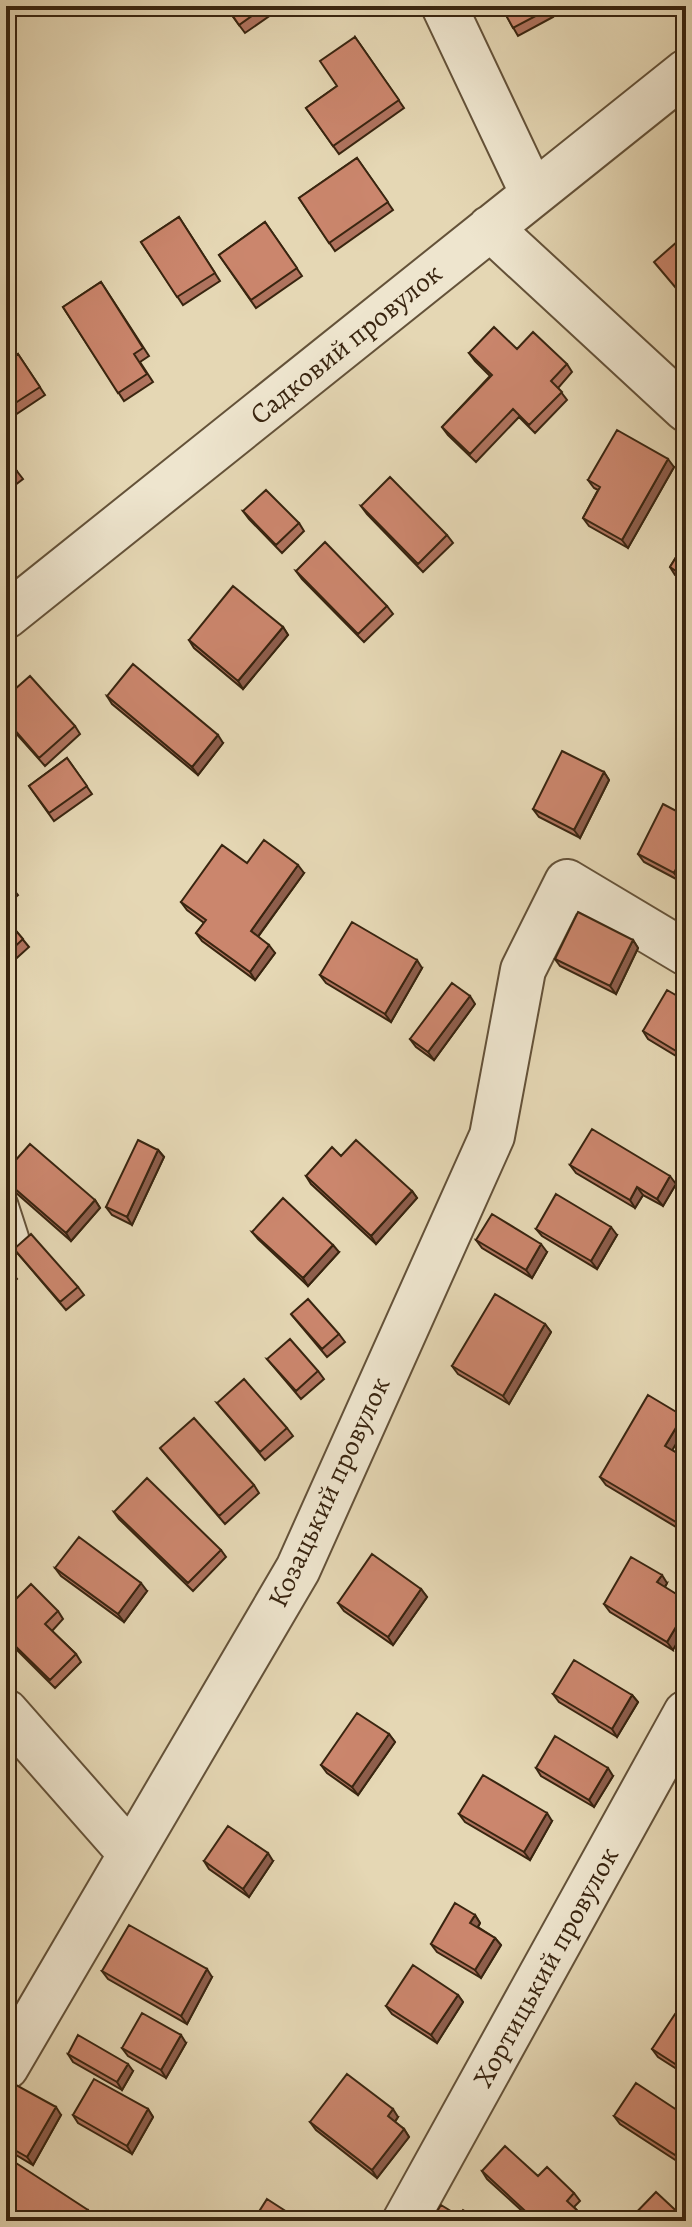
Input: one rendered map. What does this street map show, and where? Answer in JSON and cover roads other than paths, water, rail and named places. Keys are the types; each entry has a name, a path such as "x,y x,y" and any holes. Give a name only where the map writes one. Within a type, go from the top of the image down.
{"street":[{"path":"444,6 533,194"},
{"name":"Садковий провулок","path":"6,616 686,72"},
{"path":"490,228 686,409"},
{"name":"Козацький провулок","path":"6,2067 298,1569 492,1136 523,970 567,882 686,953"},
{"path":"6,1712 131,1854"},
{"name":"Хортицький провулок","path":"405,2221 686,1713"}],"lane":[{"path":"6,1203 17,1237"}]}
